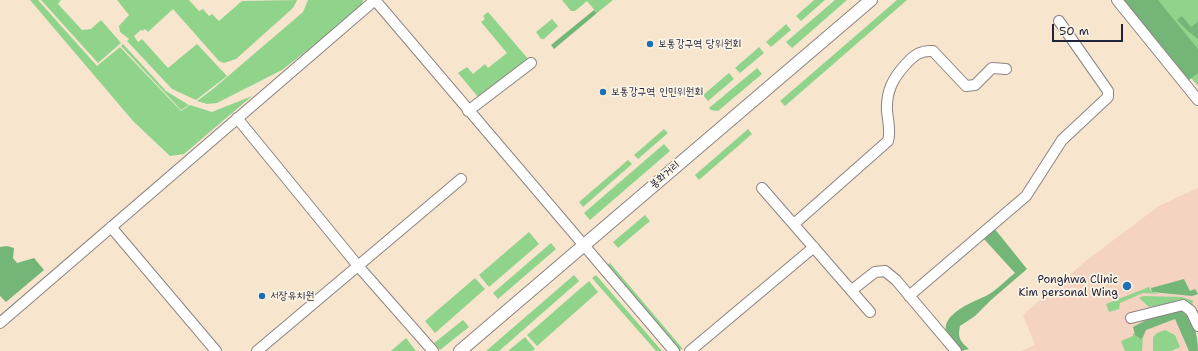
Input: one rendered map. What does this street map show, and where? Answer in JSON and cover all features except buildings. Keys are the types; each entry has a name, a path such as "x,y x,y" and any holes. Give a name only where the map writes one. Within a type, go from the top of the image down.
{"main road":[{"name":"봉화거리","path":"460,351 871,0"}],"street":[{"path":"0,323 375,0 674,351"},
{"path":"1117,0 1198,100"},
{"path":"909,296 1026,196 1040,173 1056,153 1062,140 1108,97 1108,91 1059,21"},
{"path":"794,224 888,141 890,134 887,110 889,90 894,76 912,58 924,50 933,51 966,86 975,85 992,68 1006,69"},
{"path":"468,111 531,63"},
{"path":"238,118 359,266 433,351"},
{"path":"257,351 461,179"},
{"path":"762,188 870,312"},
{"path":"111,227 216,351"},
{"path":"690,351 814,247"},
{"path":"852,290 875,272 885,271 896,280 956,351"},
{"path":"1132,318 1183,306 1190,311 1198,326"}],"shaded area":[{"name":"Ponghwa Clinic Kim personal Wing","path":"1198,188 1198,312 1180,320 1192,351 1022,351 1035,345 1023,315 1087,260 1159,206"}],"green space":[{"path":"30,0 38,0 97,66 120,47 181,111 190,105 212,112 252,96 184,154 170,156 133,121"},
{"path":"41,0 61,0 58,4 82,30 91,29 101,20 121,43 98,63"},
{"path":"117,0 189,0 199,11 203,9 209,16 212,14 219,21 242,1 297,0 293,8 236,59 224,63 219,61 173,9 148,32 145,29 142,31 141,30 134,36 138,42 142,39 168,68 197,44 227,76 196,100 172,89 127,41 129,39 120,32 119,26 129,15"},
{"path":"308,0 363,0 362,6 359,10 282,70 217,103 207,104 197,101 303,12"},
{"path":"562,0 613,0 597,13 587,1 575,11 571,11"},
{"path":"814,0 825,0 801,21 796,16"},
{"path":"835,0 847,0 792,48 786,42"},
{"path":"897,0 907,0 785,106 780,101"},
{"path":"1123,0 1198,0 1198,86"},
{"path":"1123,0 1158,0 1198,49 1198,73 1189,80"},
{"path":"594,10 597,13 554,49 551,45"},
{"path":"488,12 529,60 478,97 458,73 467,67 473,74 485,64 488,68 507,53 481,22 485,19 483,16"},
{"path":"1182,16 1191,27 1198,22 1198,39 1177,20"},
{"path":"552,19 558,26 544,39 541,39 536,32"},
{"path":"786,24 791,30 771,47 766,42"},
{"path":"123,44 166,91 189,105 181,110 121,46"},
{"path":"759,47 764,53 740,73 735,68"},
{"path":"757,68 762,74 718,111 711,110 709,108"},
{"path":"729,73 734,79 708,101 703,95"},
{"path":"664,129 668,133 638,159 634,155"},
{"path":"748,129 752,134 699,180 695,175"},
{"path":"664,144 670,151 590,220 584,213"},
{"path":"628,160 632,164 583,207 579,202"},
{"path":"645,215 650,221 618,248 613,242"},
{"path":"994,228 1027,269 975,316 960,326 959,337 969,349 961,351 947,334 946,325 949,319 960,309 986,296 1015,273 983,238"},
{"path":"529,232 539,244 489,287 479,275"},
{"path":"551,243 556,249 498,299 493,293"},
{"path":"7,246 14,248 13,258 17,263 34,258 44,270 6,302 0,296 0,247"},
{"path":"610,263 683,349 679,350 606,266"},
{"path":"574,275 579,281 499,351 486,351"},
{"path":"596,275 662,351 656,351 592,278"},
{"path":"475,278 485,289 435,333 425,321"},
{"path":"1184,279 1190,291 1195,289 1198,294 1192,296 1152,292 1151,288"},
{"path":"589,281 598,292 537,346 527,335"},
{"path":"1149,287 1152,292 1159,294 1143,293 1120,303 1119,309 1109,312 1106,304"},
{"path":"1143,296 1182,297 1194,301 1192,302 1194,307 1184,301 1149,307 1139,298"},
{"path":"1180,310 1192,323 1196,333 1198,351 1189,351 1175,319 1146,330 1143,337 1140,339 1135,335 1133,327 1150,318"},
{"path":"463,320 469,327 440,350 434,343"},
{"path":"1165,330 1175,335 1180,347 1171,351 1153,351 1153,337 1157,333"},
{"path":"1134,333 1139,339 1143,337 1142,351 1125,351 1121,341 1133,336"},
{"path":"525,337 535,349 532,351 508,351"},
{"path":"406,338 416,351 391,351"}],"place":[{"name":"보통강구역 당위원회","path":"650,44"},
{"name":"보통강구역 인민위원회","path":"603,92"},
{"name":"Ponghwa Clinic Kim personal Wing","path":"1127,286"},
{"name":"서장유치원","path":"262,296"}]}
